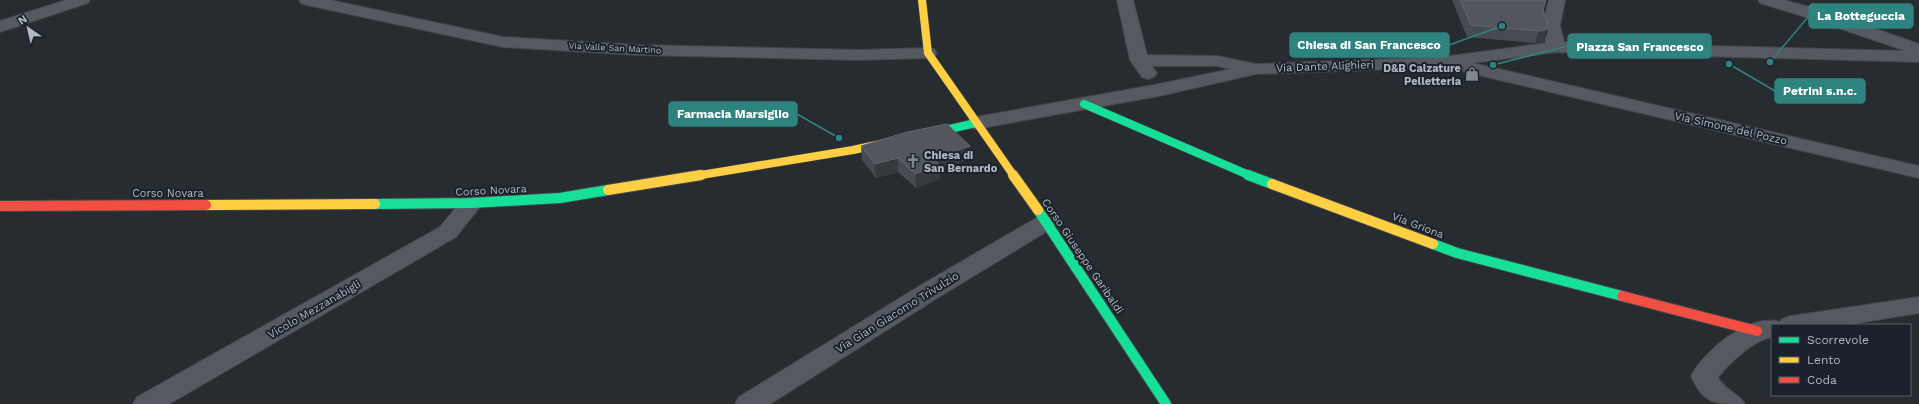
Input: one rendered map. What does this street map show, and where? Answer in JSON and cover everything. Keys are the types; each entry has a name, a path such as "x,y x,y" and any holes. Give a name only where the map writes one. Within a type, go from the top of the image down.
{"street":[{"path":"0,26 82,0"},
{"name":"Via Valle San Martino","path":"307,0 503,42 670,50 860,55 928,53"},
{"path":"922,0 928,53"},
{"path":"1125,0 1139,60 1159,90"},
{"path":"1548,48 1556,0"},
{"path":"1766,0 1818,15 1919,50"},
{"path":"1443,62 1548,48 1919,57"},
{"name":"Corso Giuseppe Garibaldi","path":"928,53 1046,222 1166,404"},
{"name":"Via Dante Alighieri","path":"1139,60 1217,61 1256,69"},
{"name":"Via Dante Alighieri","path":"976,123 1159,90 1256,69 1443,62"},
{"name":"Via Simone del Pozzo","path":"1443,62 1544,84 1919,172"},
{"name":"Via Griona","path":"1084,104 1220,164 1457,253 1764,329"},
{"path":"915,137 976,123"},
{"name":"Corso Novara","path":"0,206 472,204 560,198 853,150 899,140"},
{"name":"Vicolo Mezzanabigli","path":"147,404 448,232 472,204"},
{"name":"Via Gian Giacomo Trivulzio","path":"749,404 930,291 1046,222"},
{"path":"1797,324 1919,305"},
{"path":"1731,404 1709,388 1704,376 1723,354 1764,329"}],"building":[{"path":"1460,0 1546,0 1543,10 1549,29 1539,31 1471,25"},
{"path":"947,124 970,146 932,158 940,165 915,174 898,158 875,164 861,146 907,132"}],"traffic: fast":[{"path":"1084,104 1220,164 1272,184"},
{"path":"923,135 976,123"},
{"path":"375,204 472,203 560,198 608,190"},
{"path":"1038,210 1166,404"},
{"path":"1433,244 1457,253 1622,296"}],"traffic: slow":[{"path":"922,0 928,53 1038,210"},
{"path":"608,190 853,150 890,142"},
{"path":"1272,184 1433,244"},
{"path":"206,205 375,204"}],"traffic: jam":[{"path":"0,206 206,205"},
{"path":"1622,296 1757,331"}],"place":[{"name":"Chiesa di San Francesco","path":"1502,26"},
{"name":"La Botteguccia","path":"1770,62"},
{"name":"Petrini s.n.c.","path":"1729,64"},
{"name":"Piazza San Francesco","path":"1493,65"},
{"name":"D&B Calzature Pelletteria","path":"1472,74"},
{"name":"Farmacia Marsiglio","path":"839,138"},
{"name":"Chiesa di San Bernardo","path":"913,161"}]}
